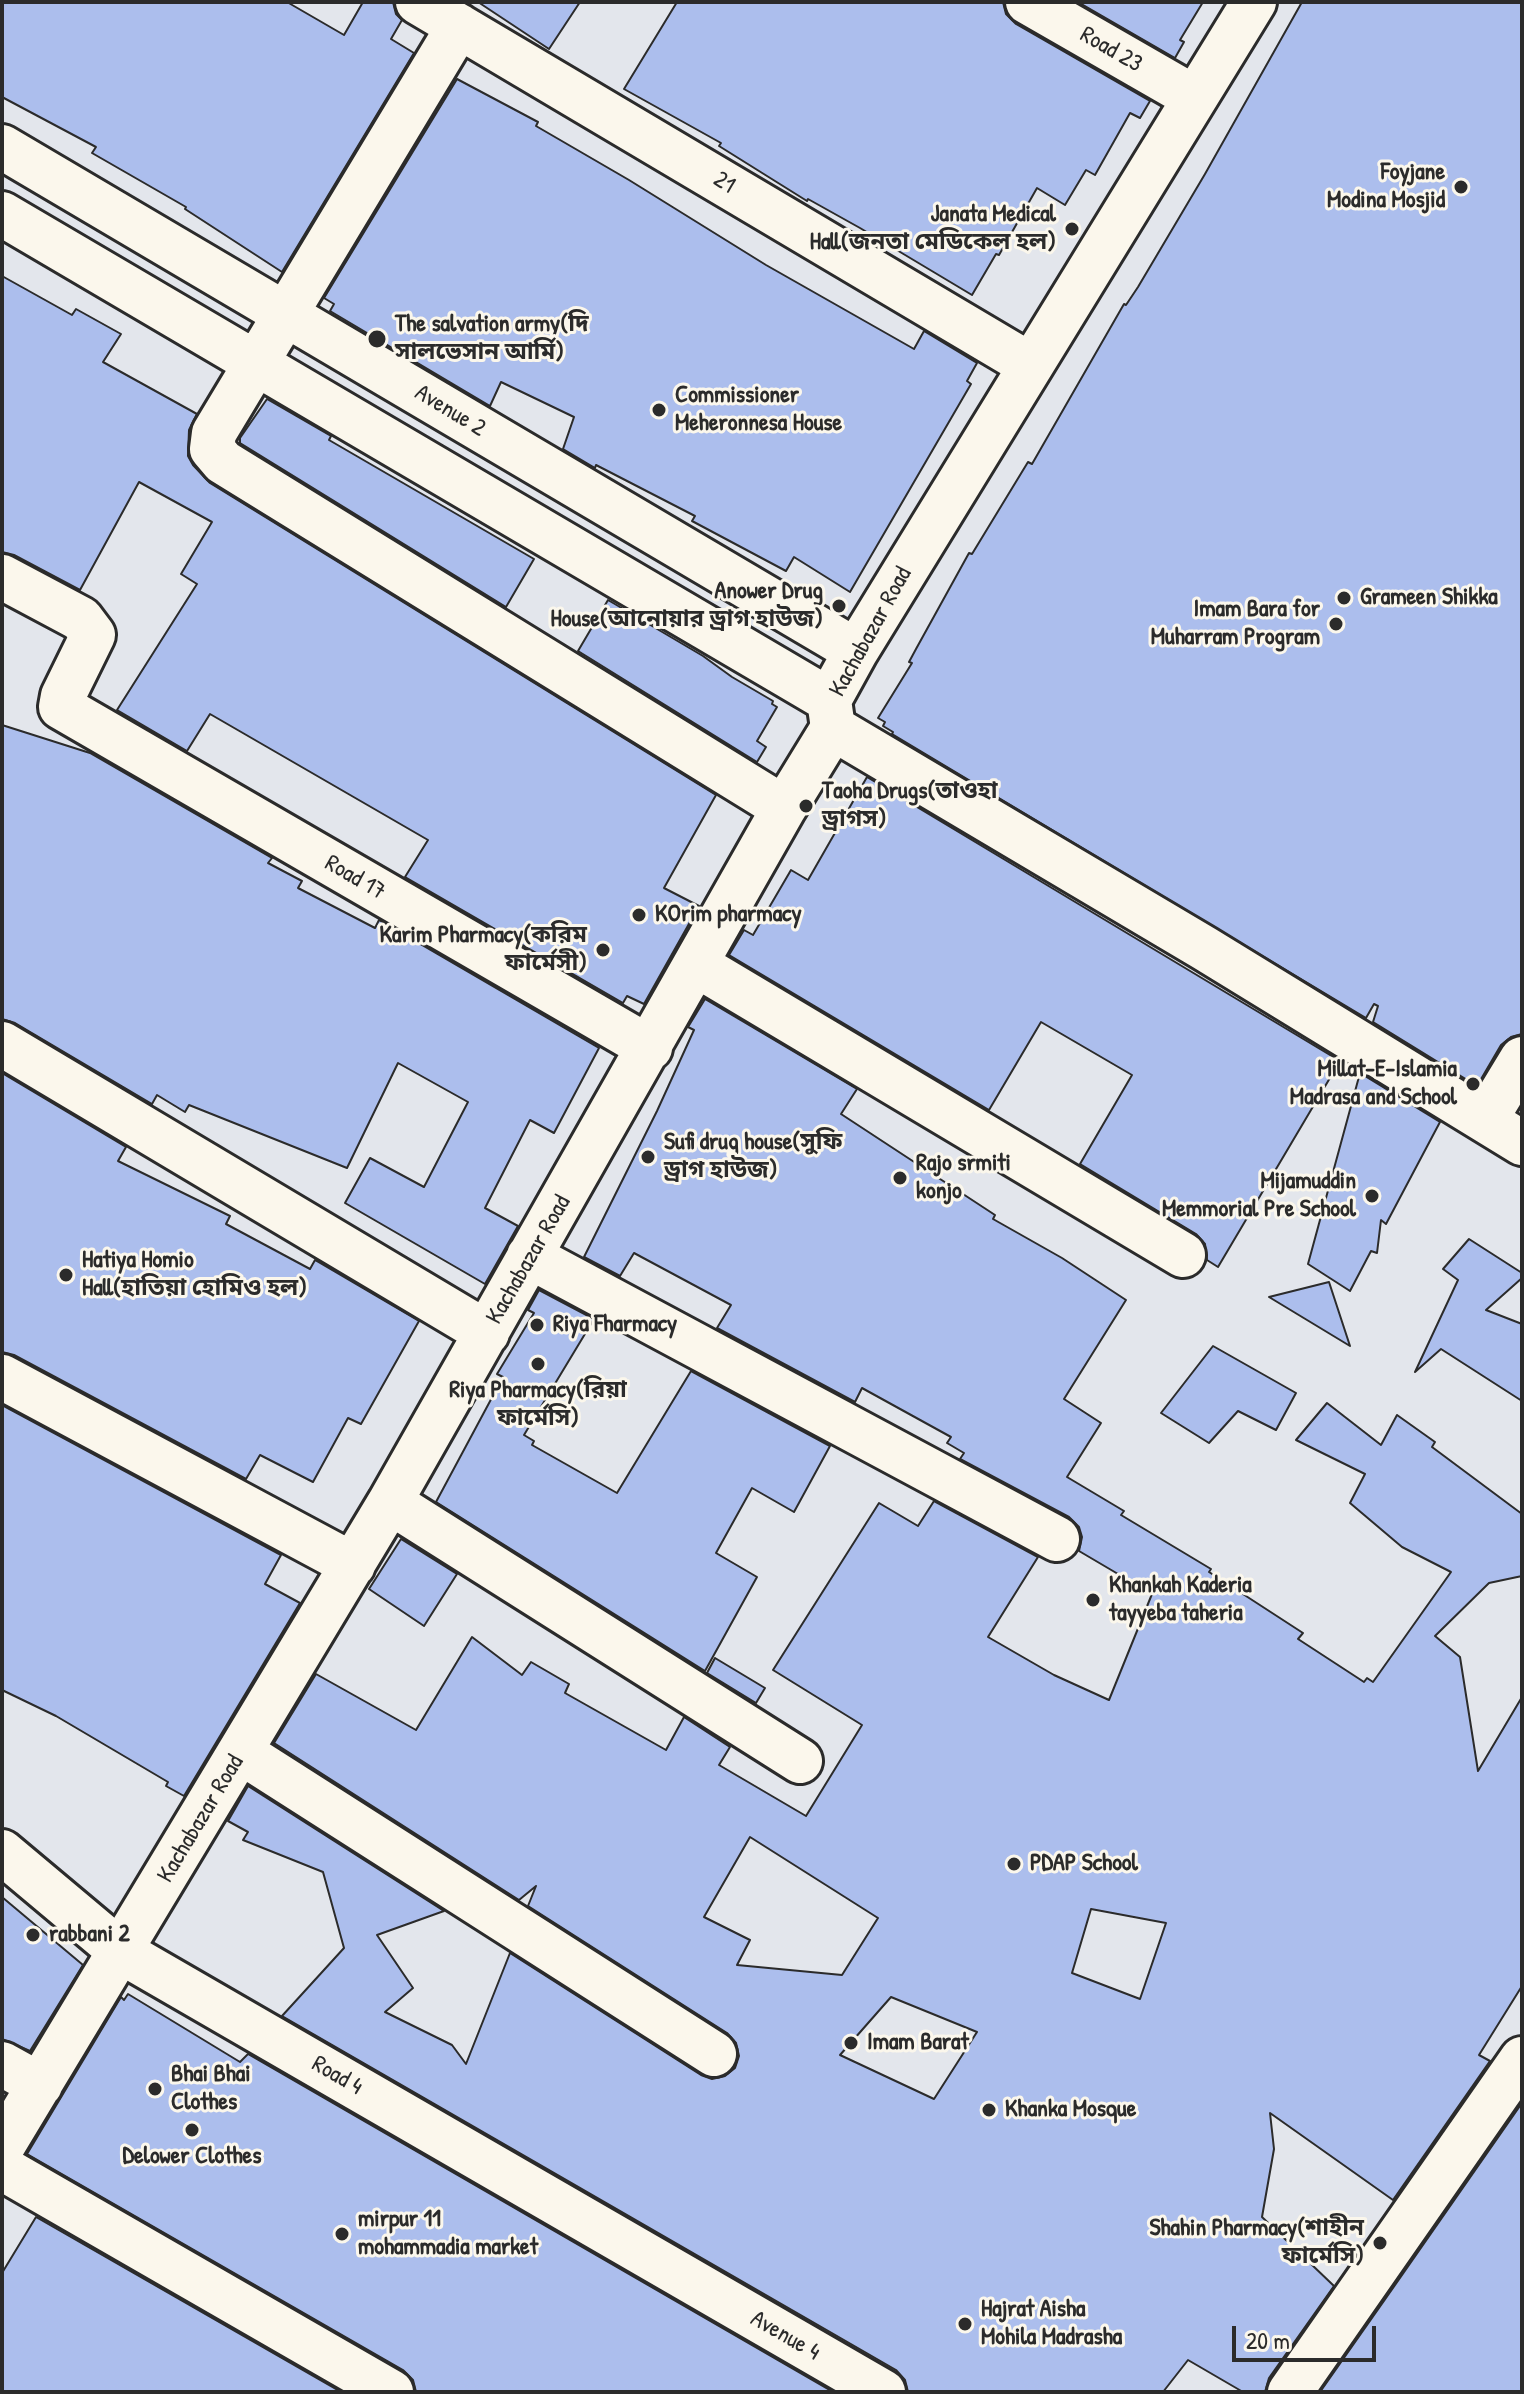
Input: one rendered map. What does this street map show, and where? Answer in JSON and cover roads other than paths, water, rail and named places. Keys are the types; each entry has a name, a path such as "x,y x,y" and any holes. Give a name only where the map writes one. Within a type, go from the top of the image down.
{"street":[{"name":"21","path":"418,2 1030,365"},
{"name":"Road 23","path":"1028,2 1195,98"},
{"name":"Kachabazar Road","path":"2,2147 353,1565 650,1048 784,808 831,714 856,651 1254,2"},
{"path":"459,26 214,433 212,449 223,462 784,808"},
{"name":"Avenue 2","path":"2,147 856,651"},
{"path":"2,214 256,362 1522,1143"},
{"name":"Road 17","path":"2,577 81,619 93,635 63,696 61,707 650,1048"},
{"path":"697,965 1183,1255"},
{"path":"2,1044 487,1333"},
{"path":"1485,1120 1522,1059"},
{"path":"529,1256 1057,1539"},
{"path":"2,1377 353,1565"},
{"path":"390,1502 800,1761"},
{"path":"241,1752 714,2054"},
{"path":"2,1852 120,1951"},
{"name":"Avenue 4","path":"120,1951 883,2392"},
{"path":"1290,2392 1522,2059"},
{"path":"2,2064 40,2085"},
{"path":"2,2168 391,2392"}],"place":[{"name":"Foyjane Modina Mosjid","path":"1461,187"},
{"name":"Janata Medical Hall(জনতা মেডিকেল হল)","path":"1072,229"},
{"name":"The salvation army(দি সালভেসান আর্মি)","path":"377,339"},
{"name":"Commissioner Meheronnesa House","path":"659,410"},
{"name":"Grameen Shikka","path":"1344,598"},
{"name":"Anower Drug House(আনোয়ার ড্রাগ হাউজ)","path":"839,606"},
{"name":"Imam Bara for Muharram Program","path":"1336,624"},
{"name":"Taoha Drugs(তাওহা ড্রাগস)","path":"806,806"},
{"name":"KOrim pharmacy","path":"639,915"},
{"name":"Karim Pharmacy(করিম ফার্মেসী)","path":"603,950"},
{"name":"Millat-E-Islamia Madrasa and School","path":"1473,1084"},
{"name":"Sufi drug house(সুফি ড্রাগ হাউজ)","path":"648,1157"},
{"name":"Rajo srmiti konjo","path":"900,1178"},
{"name":"Mijamuddin Memmorial Pre School","path":"1372,1196"},
{"name":"Hatiya Homio Hall(হাতিয়া হোমিও হল)","path":"66,1275"},
{"name":"Riya Fharmacy","path":"537,1325"},
{"name":"Riya Pharmacy(রিয়া ফার্মেসি)","path":"538,1364"},
{"name":"Khankah Kaderia tayyeba taheria","path":"1093,1600"},
{"name":"PDAP School","path":"1014,1864"},
{"name":"rabbani 2","path":"33,1935"},
{"name":"Imam Barat","path":"851,2043"},
{"name":"Bhai Bhai Clothes","path":"155,2089"},
{"name":"Khanka Mosque","path":"989,2110"},
{"name":"Delower Clothes","path":"192,2130"},
{"name":"mirpur 11 mohammadia market","path":"342,2234"},
{"name":"Shahin Pharmacy(শাহীন ফার্মেসি)","path":"1380,2243"},
{"name":"Hajrat Aisha Mohila Madrasha","path":"965,2324"}]}
